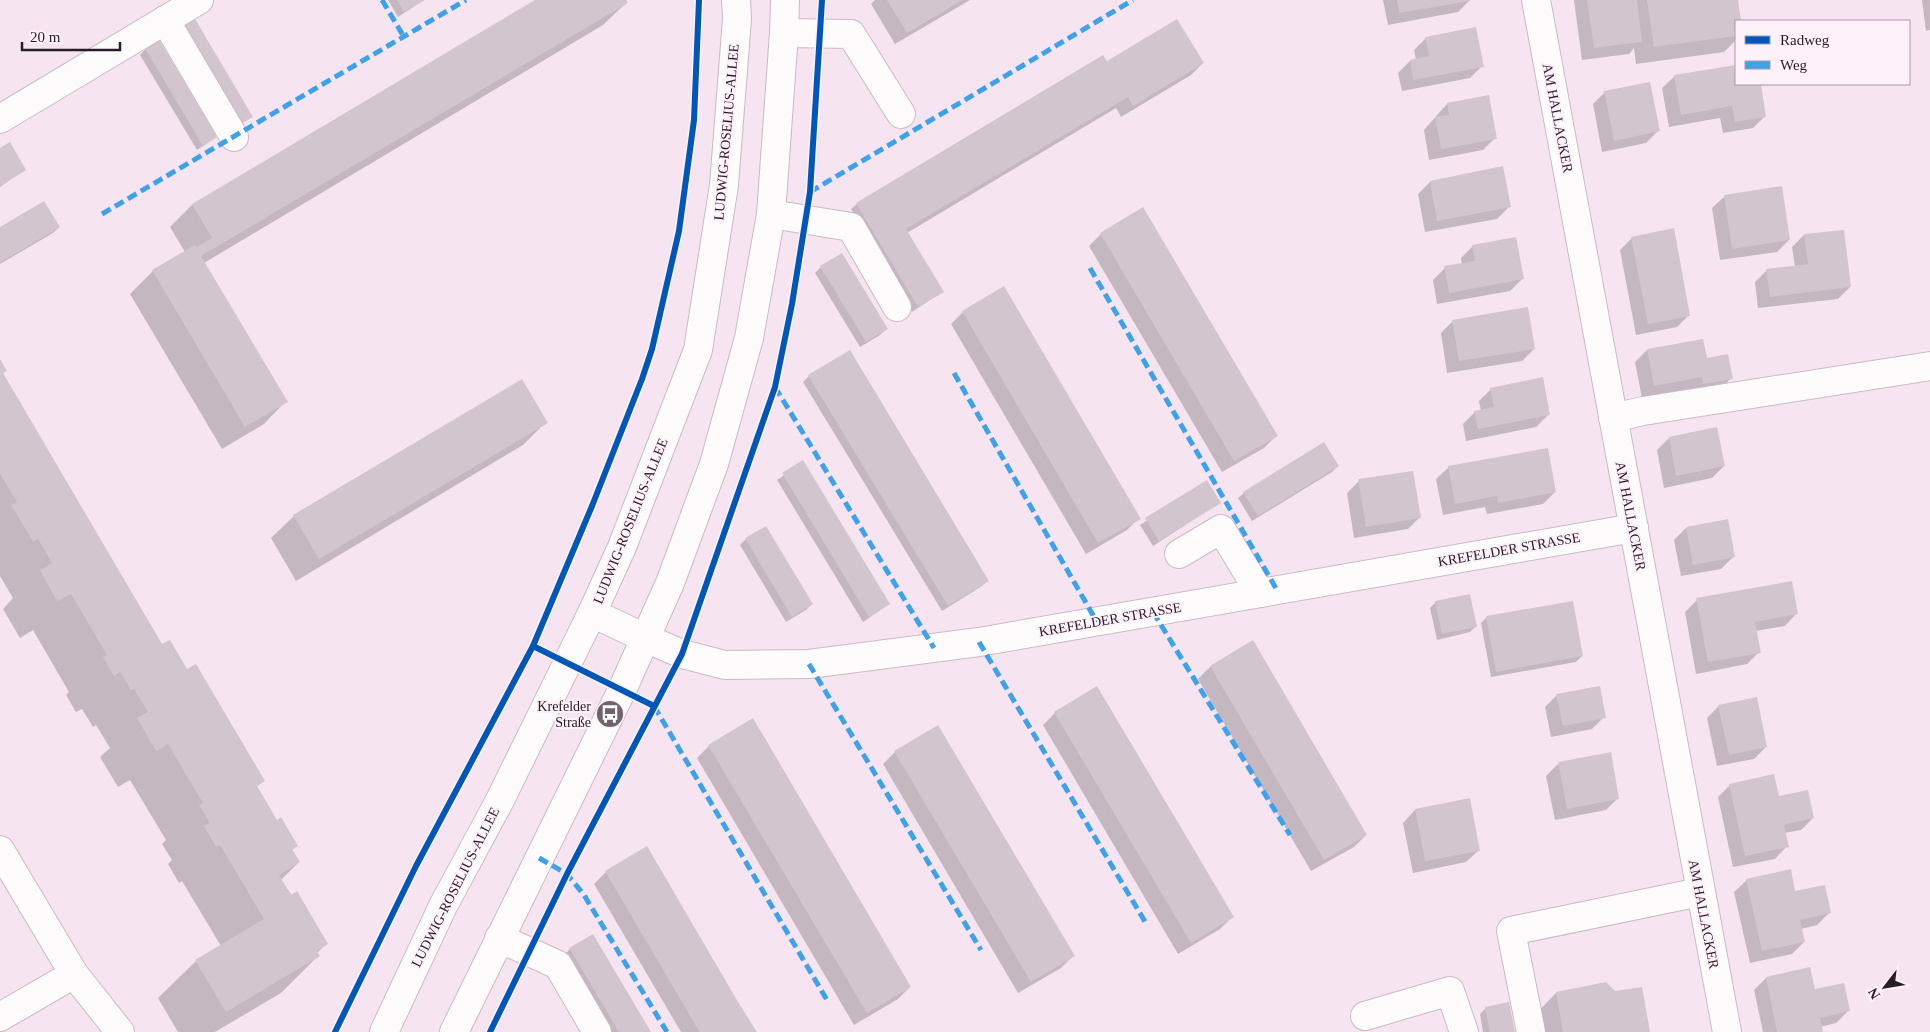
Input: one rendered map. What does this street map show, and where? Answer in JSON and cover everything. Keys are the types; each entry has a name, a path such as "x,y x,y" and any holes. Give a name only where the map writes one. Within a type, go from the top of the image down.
{"street":[{"path":"0,118 199,0"},
{"name":"LUDWIG-ROSELIUS-ALLEE","path":"384,1032 443,906 499,802 592,613 622,547 698,350 724,184 737,19 736,0"},
{"path":"454,1032 622,690 670,583 714,464 749,338 771,214 785,0"},
{"name":"AM HALLACKER","path":"1536,0 1726,1032"},
{"path":"165,20 234,137"},
{"path":"784,33 851,34 901,114"},
{"path":"771,214 851,227 898,307"},
{"path":"1613,418 1643,411 1930,366"},
{"name":"KREFELDER STRASSE","path":"592,613 682,654 725,665 809,664 979,642 1634,528"},
{"path":"1179,554 1221,529 1260,593"},
{"path":"0,850 74,974 120,1032"},
{"path":"1531,1032 1511,930 1700,892"},
{"path":"499,938 558,965 597,1032"},
{"path":"0,1017 74,974"},
{"path":"1365,1016 1450,991 1464,1032"}],"building":[{"path":"397,0 425,0 404,12"},
{"path":"535,0 626,0 628,3 201,256 288,402 245,427 152,270 195,245 196,247 212,238 192,204"},
{"path":"887,0 963,0 907,33"},
{"path":"1397,0 1470,0 1470,1 1399,13"},
{"path":"1587,0 1637,0 1642,42 1594,48"},
{"path":"1647,0 1738,0 1741,20 1735,20 1735,36 1654,47"},
{"path":"195,19 253,117 239,125 181,27"},
{"path":"1177,19 1204,63 1133,106 1128,97 906,229 944,292 918,307 856,203 1103,55 1107,61"},
{"path":"1476,27 1484,67 1413,80 1410,60 1429,56 1425,37"},
{"path":"159,40 217,137 203,146 145,48"},
{"path":"1735,65 1735,85 1761,85 1766,117 1735,122 1732,106 1681,115 1674,75"},
{"path":"1650,82 1660,131 1614,141 1604,91"},
{"path":"1489,95 1497,139 1441,149 1435,117 1449,115 1447,103"},
{"path":"10,142 26,170 0,186 0,148"},
{"path":"1503,166 1511,207 1437,221 1430,181"},
{"path":"1782,186 1790,240 1732,249 1724,195"},
{"path":"44,201 60,227 0,263 0,227"},
{"path":"1143,207 1278,436 1234,461 1100,233"},
{"path":"1674,228 1690,316 1648,324 1631,237"},
{"path":"1844,230 1851,287 1770,297 1766,269 1808,264 1804,234"},
{"path":"1516,237 1524,279 1449,293 1444,266 1475,261 1472,245"},
{"path":"842,253 888,329 866,342 820,266"},
{"path":"1004,286 1141,519 1098,543 962,311"},
{"path":"1528,307 1535,349 1459,361 1452,320"},
{"path":"1703,339 1707,358 1728,354 1733,379 1703,384 1702,377 1654,386 1647,349"},
{"path":"850,350 989,581 948,606 808,375"},
{"path":"0,359 7,371 3,373 162,644 170,640 187,669 196,664 265,781 257,786 277,820 281,817 298,846 292,849 300,862 279,875 291,895 297,891 328,944 317,951 320,956 226,1012 195,960 264,919 220,845 216,847 204,826 210,823 199,805 203,803 168,744 156,751 137,718 148,712 134,689 131,690 120,672 114,676 103,657 107,655 71,594 57,601 40,570 52,563 38,539 33,542 11,505 17,502 0,474"},
{"path":"1543,377 1550,415 1478,429 1474,411 1494,407 1490,388"},
{"path":"522,379 548,423 319,559 293,515"},
{"path":"1717,427 1725,466 1676,476 1669,437"},
{"path":"1324,442 1339,466 1258,516 1243,492"},
{"path":"1548,448 1556,492 1498,503 1497,496 1455,504 1448,466"},
{"path":"803,460 890,604 869,617 782,473"},
{"path":"1413,471 1421,518 1366,527 1358,479"},
{"path":"1207,480 1221,503 1159,541 1145,518"},
{"path":"1728,519 1735,557 1693,565 1686,527"},
{"path":"766,526 813,604 792,617 745,538"},
{"path":"1792,581 1798,614 1755,622 1761,653 1708,662 1696,598"},
{"path":"1470,594 1477,627 1442,634 1435,601"},
{"path":"1573,601 1583,656 1496,672 1486,616"},
{"path":"1253,640 1367,835 1324,860 1210,666"},
{"path":"1097,686 1234,917 1191,943 1054,712"},
{"path":"1600,686 1606,718 1563,726 1556,694"},
{"path":"1757,697 1767,747 1729,755 1718,705"},
{"path":"753,718 911,987 867,1013 708,745"},
{"path":"938,725 1075,956 1031,982 894,751"},
{"path":"1611,752 1619,799 1567,809 1558,762"},
{"path":"1774,774 1779,796 1808,790 1814,818 1784,825 1789,847 1745,856 1729,784"},
{"path":"1470,798 1480,851 1425,861 1415,809"},
{"path":"647,846 757,1032 700,1032 696,1026 605,871"},
{"path":"1791,869 1795,891 1825,885 1831,913 1800,920 1805,942 1762,951 1746,879"},
{"path":"593,934 651,1032 619,1032 569,948"},
{"path":"1810,967 1815,989 1844,983 1850,1011 1820,1018 1823,1032 1777,1032 1766,977"},
{"path":"1606,982 1615,991 1642,987 1650,1032 1563,1032 1556,992"},
{"path":"1509,1002 1515,1032 1490,1032 1485,1007"}],"marked path":[{"path":"382,0 404,37"},
{"path":"102,214 466,0"},
{"path":"810,192 1133,0"},
{"path":"1090,268 1277,590"},
{"path":"954,373 1097,622"},
{"path":"775,387 934,648"},
{"path":"1153,612 1290,835"},
{"path":"979,642 1147,925"},
{"path":"809,664 981,950"},
{"path":"654,706 827,1000"},
{"path":"539,858 567,874 584,895 667,1032"}],"cycle path":[{"path":"335,1032 416,866 533,646 592,506 642,379 652,349 679,231 694,120 699,0"},
{"path":"490,1032 567,874 682,654 775,387 792,304 810,192 822,0"},
{"path":"533,646 654,706"}],"place":[{"name":"Krefelder Straße","path":"610,714"}]}
